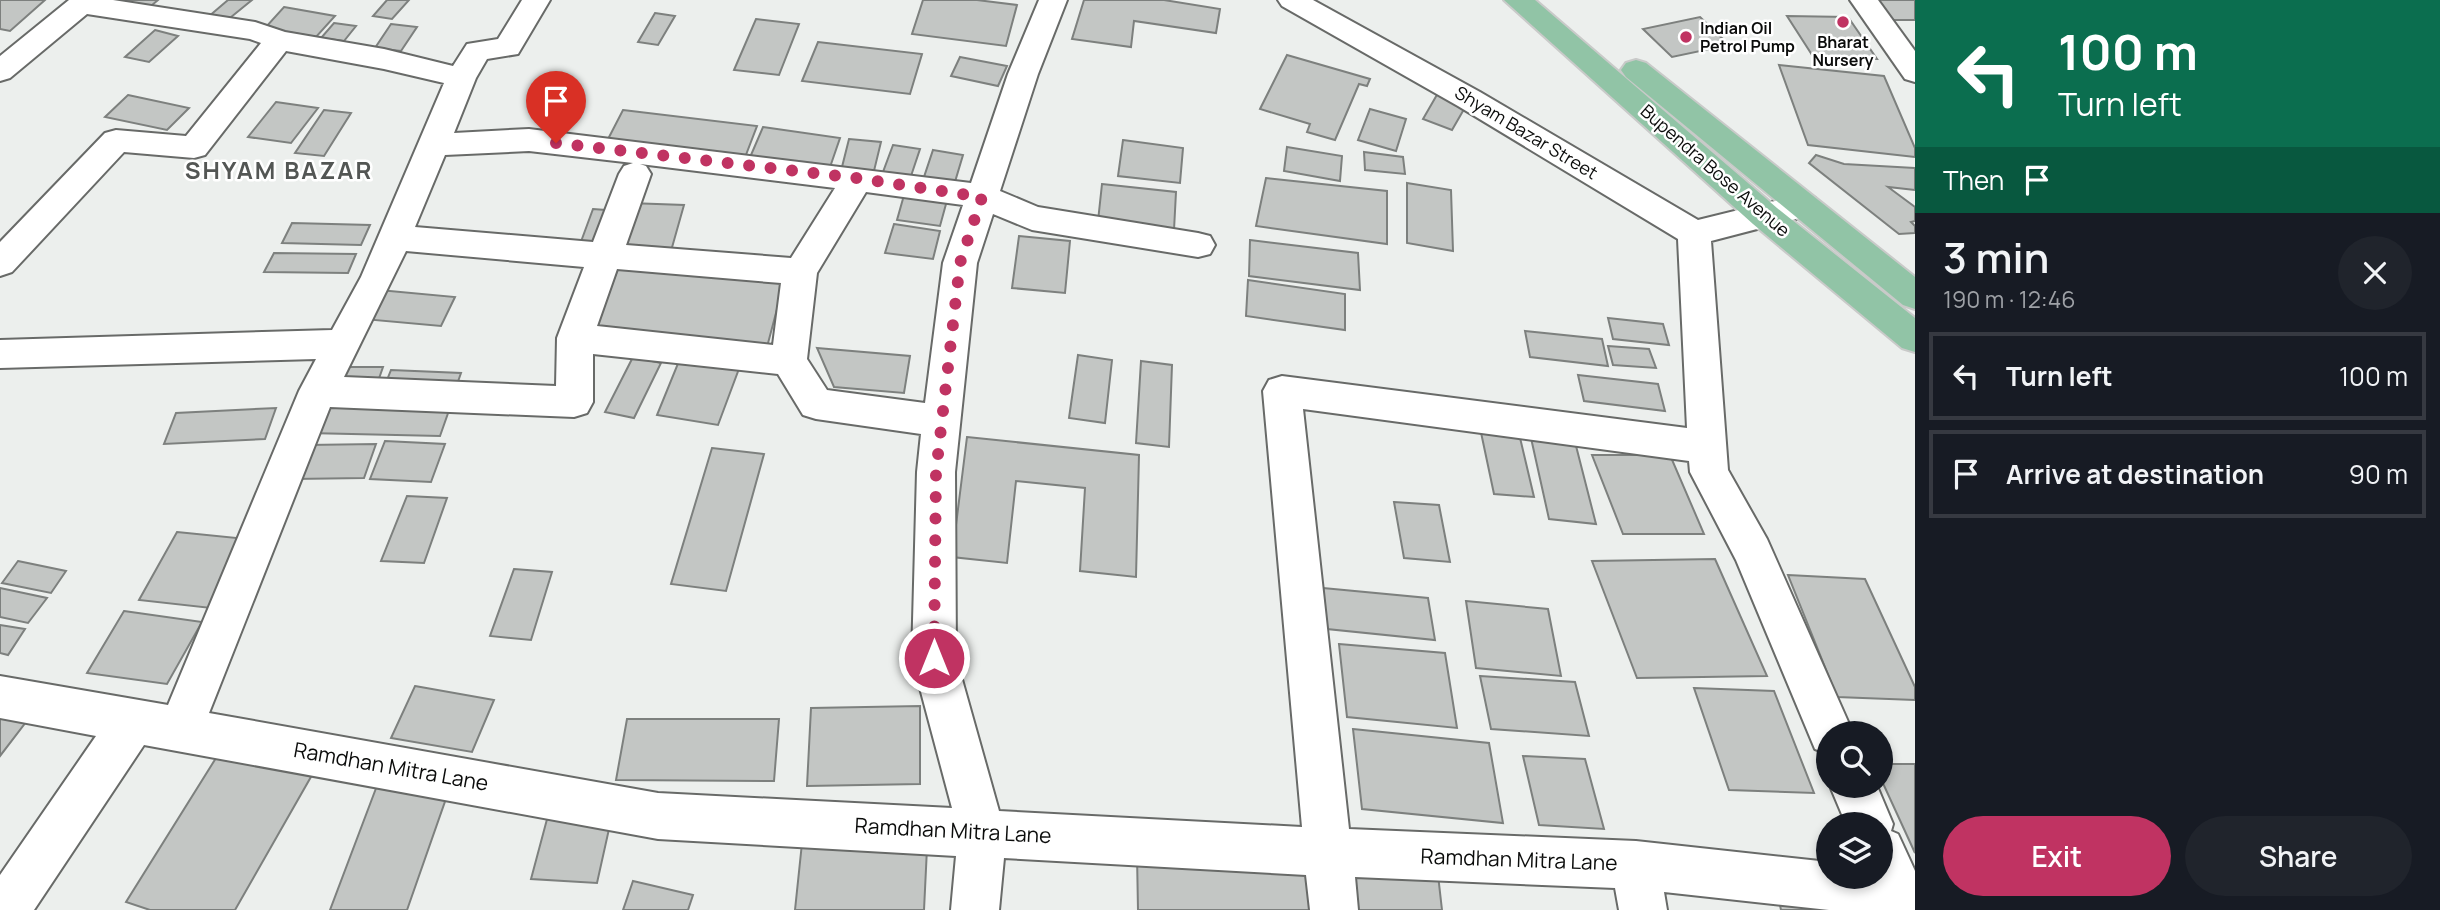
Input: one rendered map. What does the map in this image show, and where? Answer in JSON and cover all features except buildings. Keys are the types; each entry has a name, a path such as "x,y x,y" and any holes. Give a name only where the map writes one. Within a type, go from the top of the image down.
{"main road":[{"name":"Bupendra Bose Avenue","path":"1518,0 1765,216 1915,338"},
{"name":"Bupendra Bose Avenue","path":"1550,0 1915,296"}],"street":[{"path":"181,728 318,391 378,277 461,78 477,51 508,47 536,0"},
{"path":"975,910 982,832 934,658 936,472 960,263 1023,74 1053,0"},
{"name":"Shyam Bazar Street","path":"1292,0 1469,99 1694,233"},
{"path":"1864,0 1915,72"},
{"path":"0,71 84,2 255,31 279,40 384,59 461,78"},
{"path":"0,262 116,141 194,147 279,40"},
{"path":"433,145 529,140 857,178 982,197 1031,218 1198,245"},
{"path":"318,391 574,402 575,338 607,257 635,173"},
{"path":"857,178 800,272 789,361 816,404 942,421"},
{"path":"1803,206 1694,233 1709,472 1754,552 1826,721"},
{"path":"394,238 800,272"},
{"path":"575,338 789,361"},
{"path":"0,354 342,344"},
{"path":"1334,910 1282,391 1707,447"},
{"name":"Ramdhan Mitra Lane","path":"0,697 658,816 1329,852 1639,888 1907,894"},
{"path":"5,910 134,720"},
{"path":"1893,870 1907,894"}],"place":[{"name":"Bharat Nursery","path":"1843,22"},
{"name":"Indian Oil Petrol Pump","path":"1686,37"}],"district":[{"name":"SHYAM BAZAR","path":"279,171"}],"route":[{"path":"556,143 857,178 982,197 960,263 936,472 934,658"}]}
